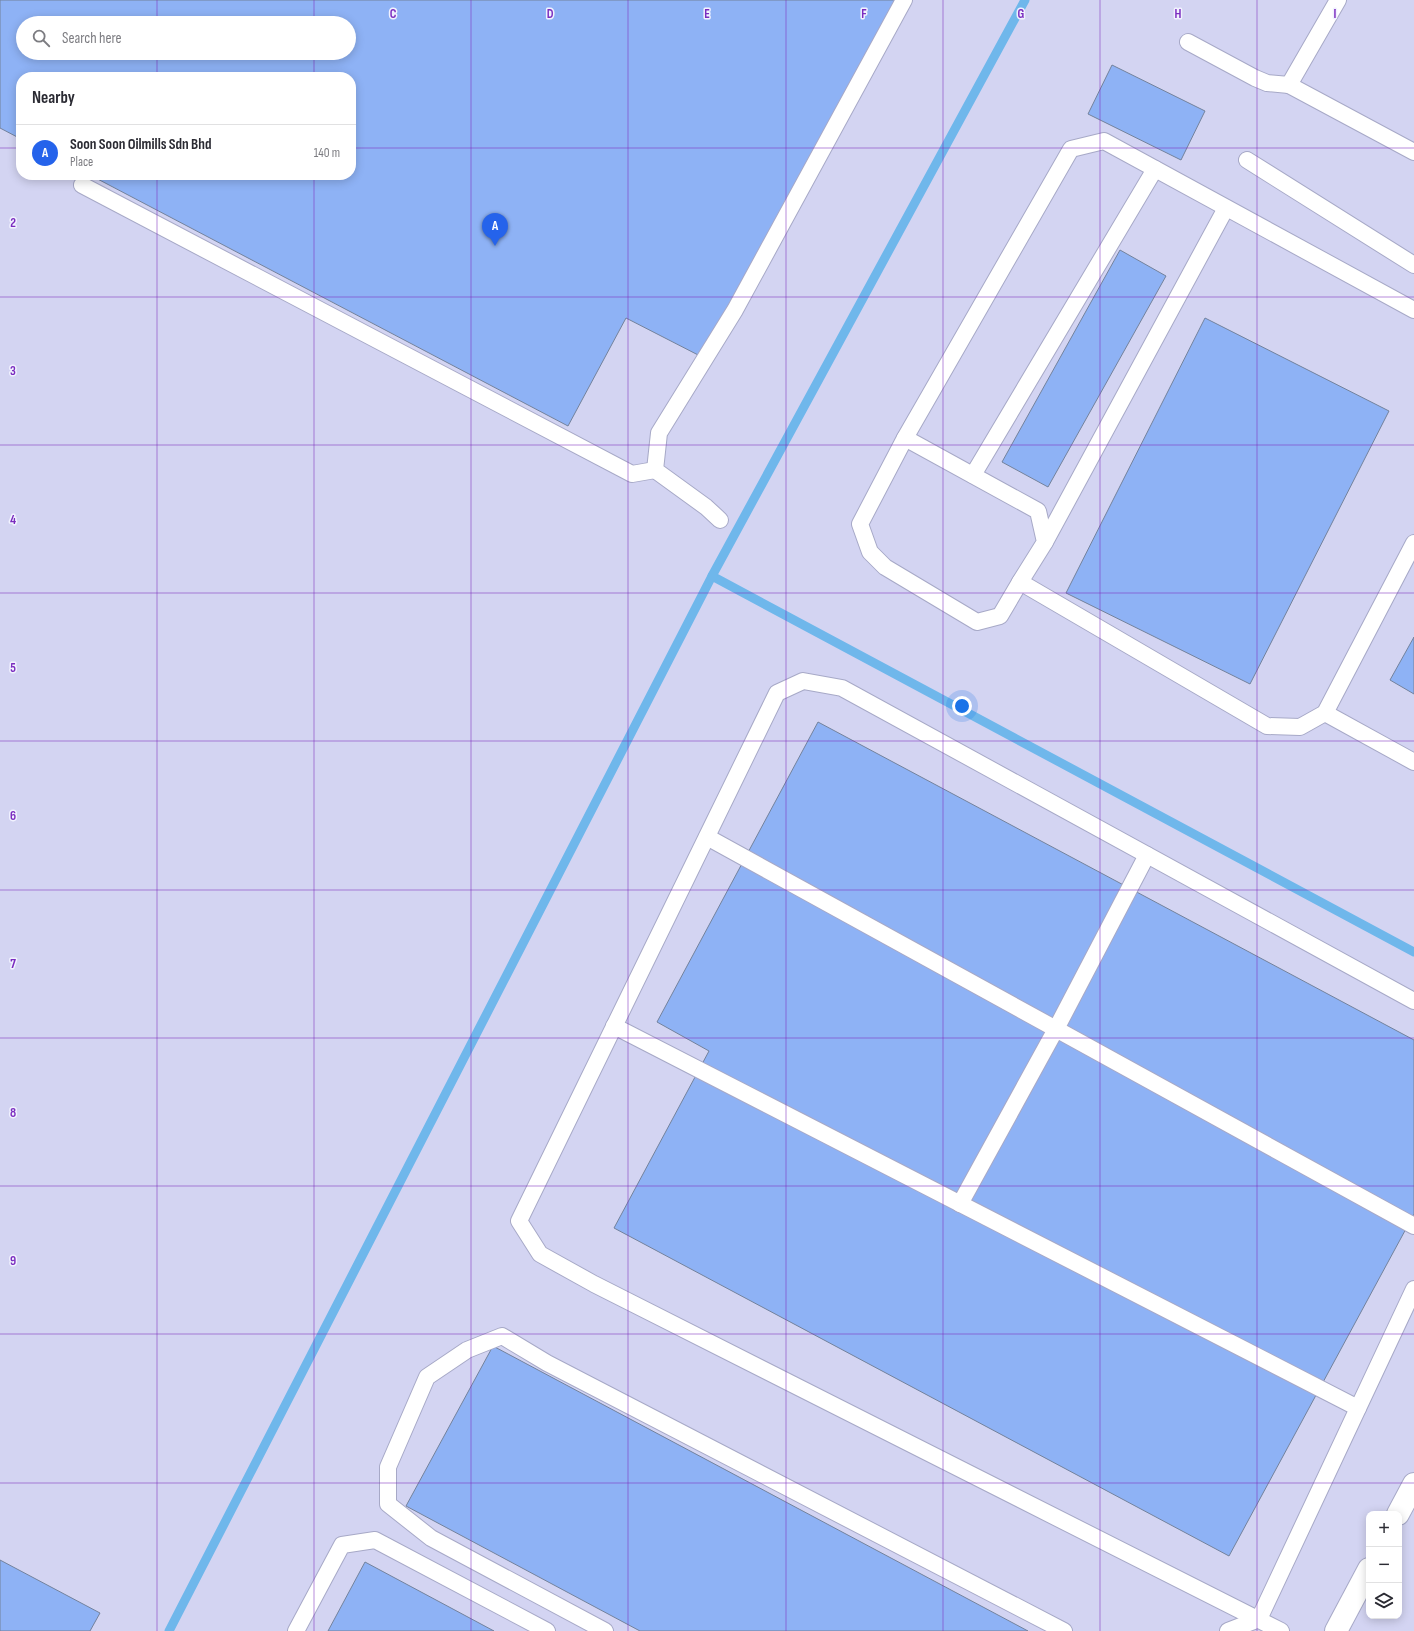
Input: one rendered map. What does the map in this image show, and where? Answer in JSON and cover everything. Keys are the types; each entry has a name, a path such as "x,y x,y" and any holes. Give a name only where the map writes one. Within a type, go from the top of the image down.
{"street":[{"path":"1400,1511 1414,1484"},
{"path":"1336,1631 1366,1575"}],"lane":[{"path":"654,470 659,433 735,310 904,0"},
{"path":"1289,85 1338,0"},
{"path":"1188,42 1255,78 1267,83 1289,85 1414,152"},
{"path":"1226,208 1045,542 1000,616 977,622 885,568 870,552 860,524 905,438 1072,149 1104,141 1414,310"},
{"path":"1246,160 1414,265"},
{"path":"973,475 1155,169"},
{"path":"82,185 632,474 654,470 706,507 720,520"},
{"path":"905,438 1038,511 1045,542"},
{"path":"1020,582 1267,726 1300,727 1325,713 1414,543"},
{"path":"1281,1631 601,1288 540,1254 519,1221 777,694 803,681 842,688 1414,1001"},
{"path":"1325,713 1414,762"},
{"path":"707,837 1414,1226"},
{"path":"960,1204 1056,1029 1147,855"},
{"path":"614,1026 1358,1408"},
{"path":"1228,1631 1259,1619 1414,1289"},
{"path":"605,1631 431,1538 388,1504 388,1467 427,1377 467,1350 502,1336 554,1366 1064,1631"},
{"path":"296,1631 342,1545 374,1540 547,1631"}],"shaded area":[{"path":"0,0 1414,0 1414,1631 0,1631"}],"building":[{"path":"0,0 895,0 704,358 626,318 568,426 100,180 356,180 356,72 16,72 16,136 0,128"},
{"path":"1112,65 1205,111 1181,160 1088,114"},
{"path":"1120,250 1166,276 1048,487 1002,462"},
{"path":"1205,318 1389,411 1250,684 1066,593"},
{"path":"1414,637 1414,694 1390,680"},
{"path":"818,722 1414,1040 1414,1214 1229,1556 614,1228 709,1051 657,1022"},
{"path":"493,1346 1028,1631 640,1631 406,1506"},
{"path":"0,1560 100,1613 90,1631 0,1631"},
{"path":"365,1562 494,1631 328,1631"}],"waterway":[{"path":"169,1631 712,576 1025,0"},
{"path":"712,576 1414,952"}],"place":[{"name":"Soon Soon Oilmills Sdn Bhd","path":"495,246"}]}
